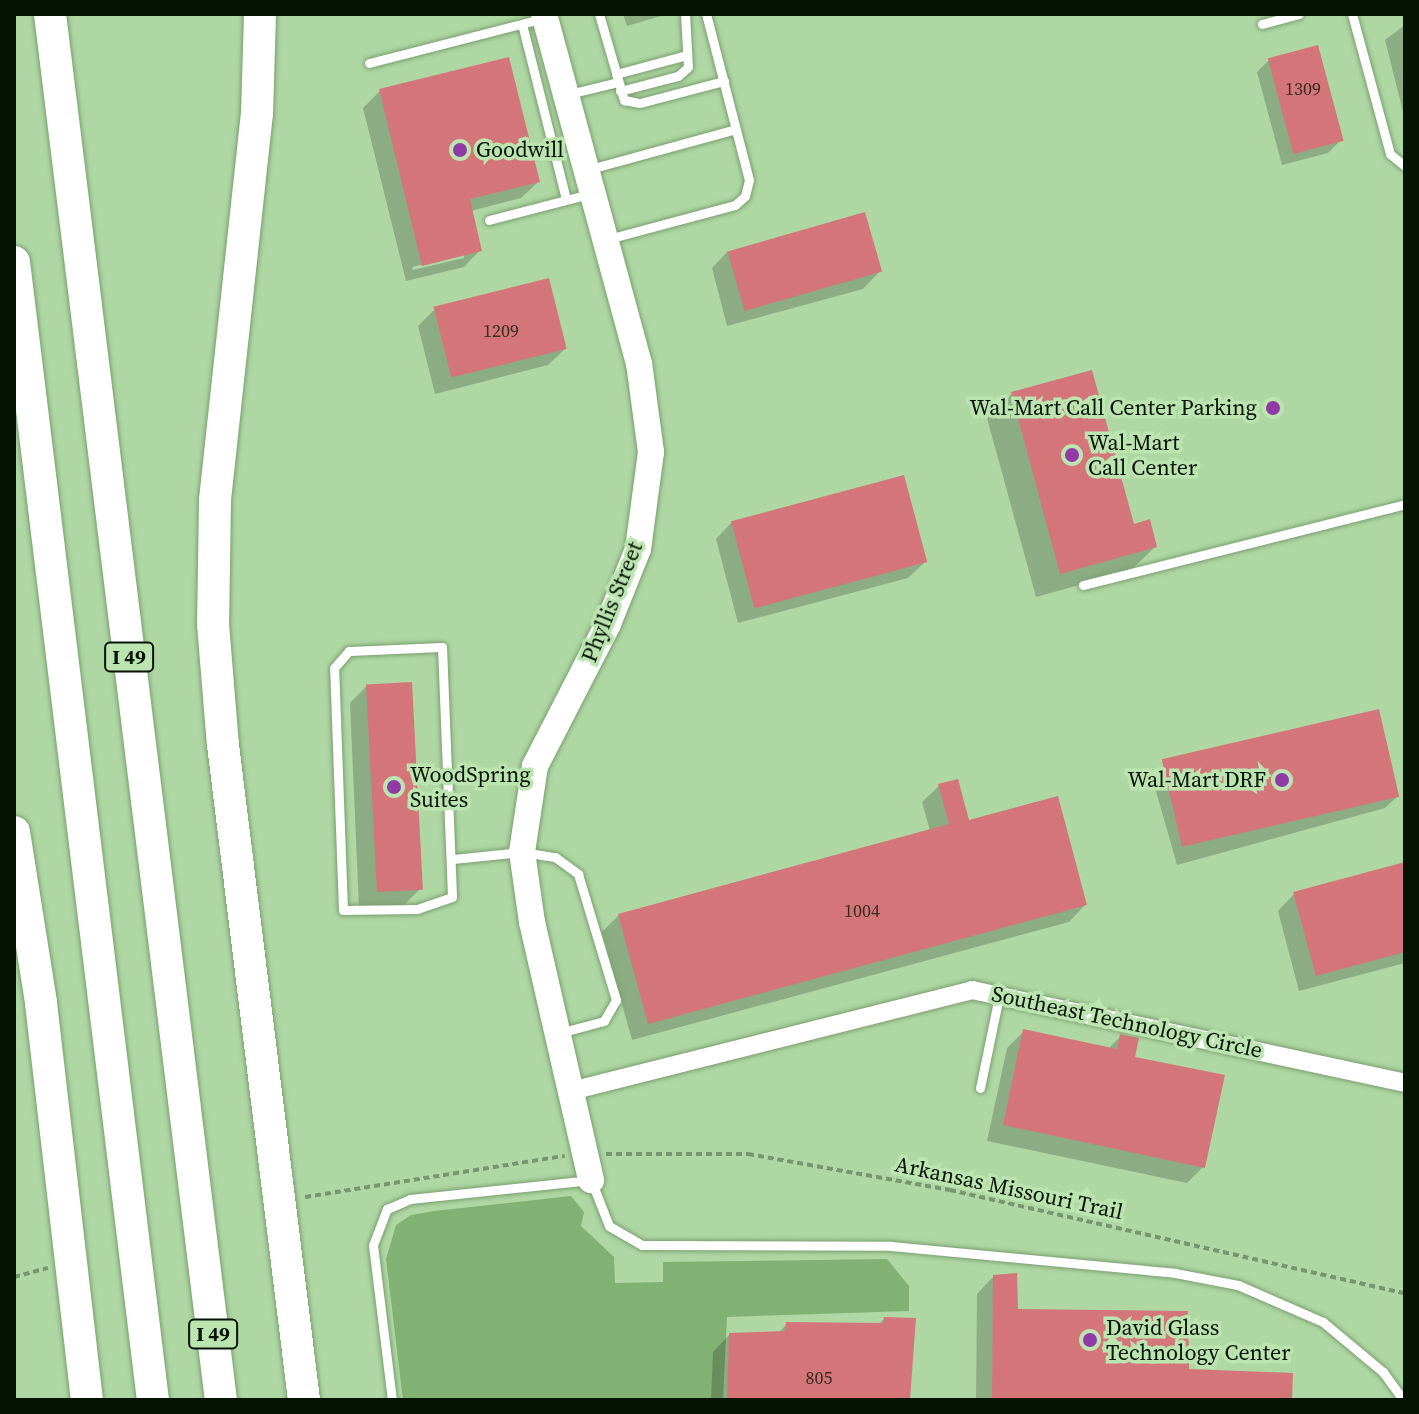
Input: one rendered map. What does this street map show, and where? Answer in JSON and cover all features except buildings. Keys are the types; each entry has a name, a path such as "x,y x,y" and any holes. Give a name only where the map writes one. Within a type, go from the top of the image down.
{"highway":[{"name":"I 49","path":"50,14 221,1400"},
{"path":"260,14 257,113 215,501 213,624 225,760 304,1400"},
{"path":"14,262 77,815 153,1400"},
{"path":"14,832 41,1003 87,1400"},
{"path":"205,1267 244,1400"}],"street":[{"name":"Phyllis Street","path":"537,19 566,95 639,363 650,465 638,549 608,624 535,766 522,852 532,922 591,1180"},
{"name":"Southeast Technology Circle","path":"571,1091 943,994 999,992 1405,1083"}],"lane":[{"path":"599,14 624,100 640,103 724,81"},
{"path":"566,95 618,83 678,76 688,67 685,14"},
{"path":"605,240 741,202 749,180 706,14"},
{"path":"1262,24 1299,14"},
{"path":"1352,14 1390,154 1405,166"},
{"path":"369,63 537,19 566,199"},
{"path":"618,83 687,55"},
{"path":"489,220 566,199 590,182 736,129"},
{"path":"1083,585 1405,504"},
{"path":"442,647 453,859 452,897 417,909 343,910 334,668 340,656 442,647"},
{"path":"453,859 522,852 555,857 578,874 613,985 613,1012 604,1021 559,1033"},
{"path":"980,1088 999,992"},
{"path":"392,1400 373,1245 387,1209 410,1199 591,1180 609,1226 642,1245 891,1246 1175,1273 1238,1285 1323,1322 1383,1372 1403,1400"}],"path":[{"name":"Arkansas Missouri Trail","path":"601,1154 748,1154 950,1190 1405,1293"},
{"path":"302,1198 565,1156"},
{"path":"14,1277 50,1267"}],"green space":[{"path":"571,1196 584,1212 581,1226 614,1257 615,1283 663,1282 663,1262 887,1259 909,1286 909,1311 727,1317 723,1400 403,1400 386,1259 396,1225 411,1215 434,1211"}],"place":[{"name":"Goodwill","path":"460,150"},
{"name":"Wal-Mart Call Center Parking","path":"1273,408"},
{"name":"Wal-Mart Call Center","path":"1072,455"},
{"name":"Wal-Mart DRF","path":"1282,780"},
{"name":"WoodSpring Suites","path":"394,787"},
{"name":"David Glass Technology Center","path":"1090,1340"}]}
